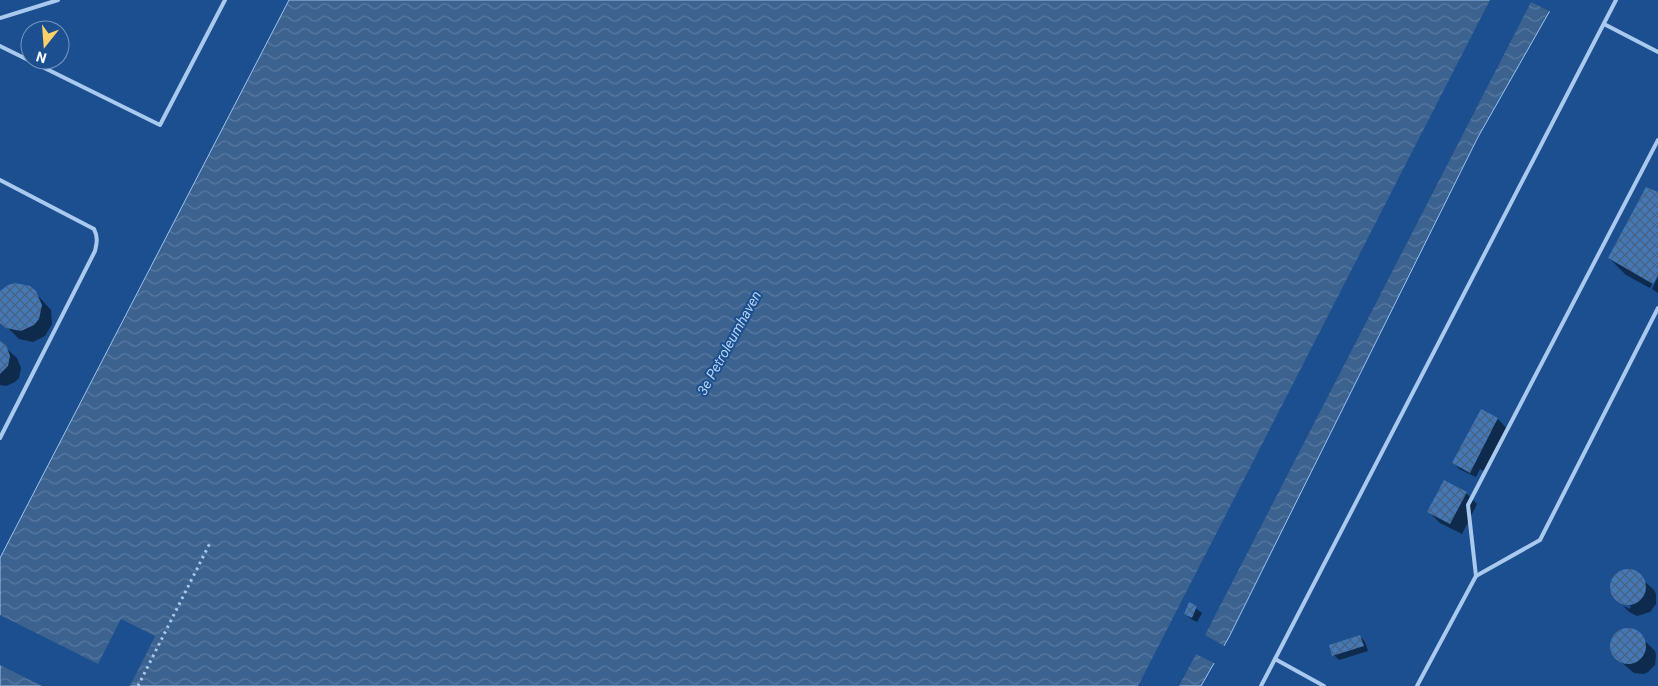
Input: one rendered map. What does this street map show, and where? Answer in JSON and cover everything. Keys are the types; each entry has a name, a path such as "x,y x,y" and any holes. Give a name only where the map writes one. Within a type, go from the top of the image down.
{"lane":[{"path":"0,18 58,0"},
{"path":"0,46 160,125 225,0"},
{"path":"1261,686 1616,0"},
{"path":"1604,24 1658,52"},
{"path":"1476,576 1468,505 1658,140"},
{"path":"0,180 86,224 94,229 97,235 95,251 0,438"},
{"path":"1417,686 1476,576 1540,540 1658,308"},
{"path":"1275,659 1324,686"}],"path":[{"path":"138,686 210,543"}],"water":[{"name":"3e Petroleumhaven","path":"289,0 1556,0 1478,137 1229,637 1201,686 0,686 0,558"}],"pier":[{"path":"1490,0 1558,0 1551,12 1531,2 1205,635 1226,647 1216,664 1196,654 1179,686 1138,686"},
{"path":"0,615 98,664 121,619 155,636 130,686 42,686 0,665"}],"building":[{"path":"1646,187 1658,192 1658,275 1653,284 1608,258"},
{"path":"15,283 30,286 36,291 42,305 39,319 34,325 21,331 6,328 0,323 0,291 8,285"},
{"path":"0,341 6,345 10,356 8,366 0,374"},
{"path":"1481,409 1498,418 1470,473 1452,463"},
{"path":"1444,480 1467,492 1450,524 1427,512"},
{"path":"1628,569 1641,574 1646,587 1641,600 1628,605 1615,600 1610,587 1615,574"},
{"path":"1189,602 1197,606 1192,618 1184,614"},
{"path":"1628,628 1640,634 1646,646 1640,658 1628,664 1616,658 1610,646 1616,634"},
{"path":"1360,635 1364,646 1332,656 1329,645"}]}
